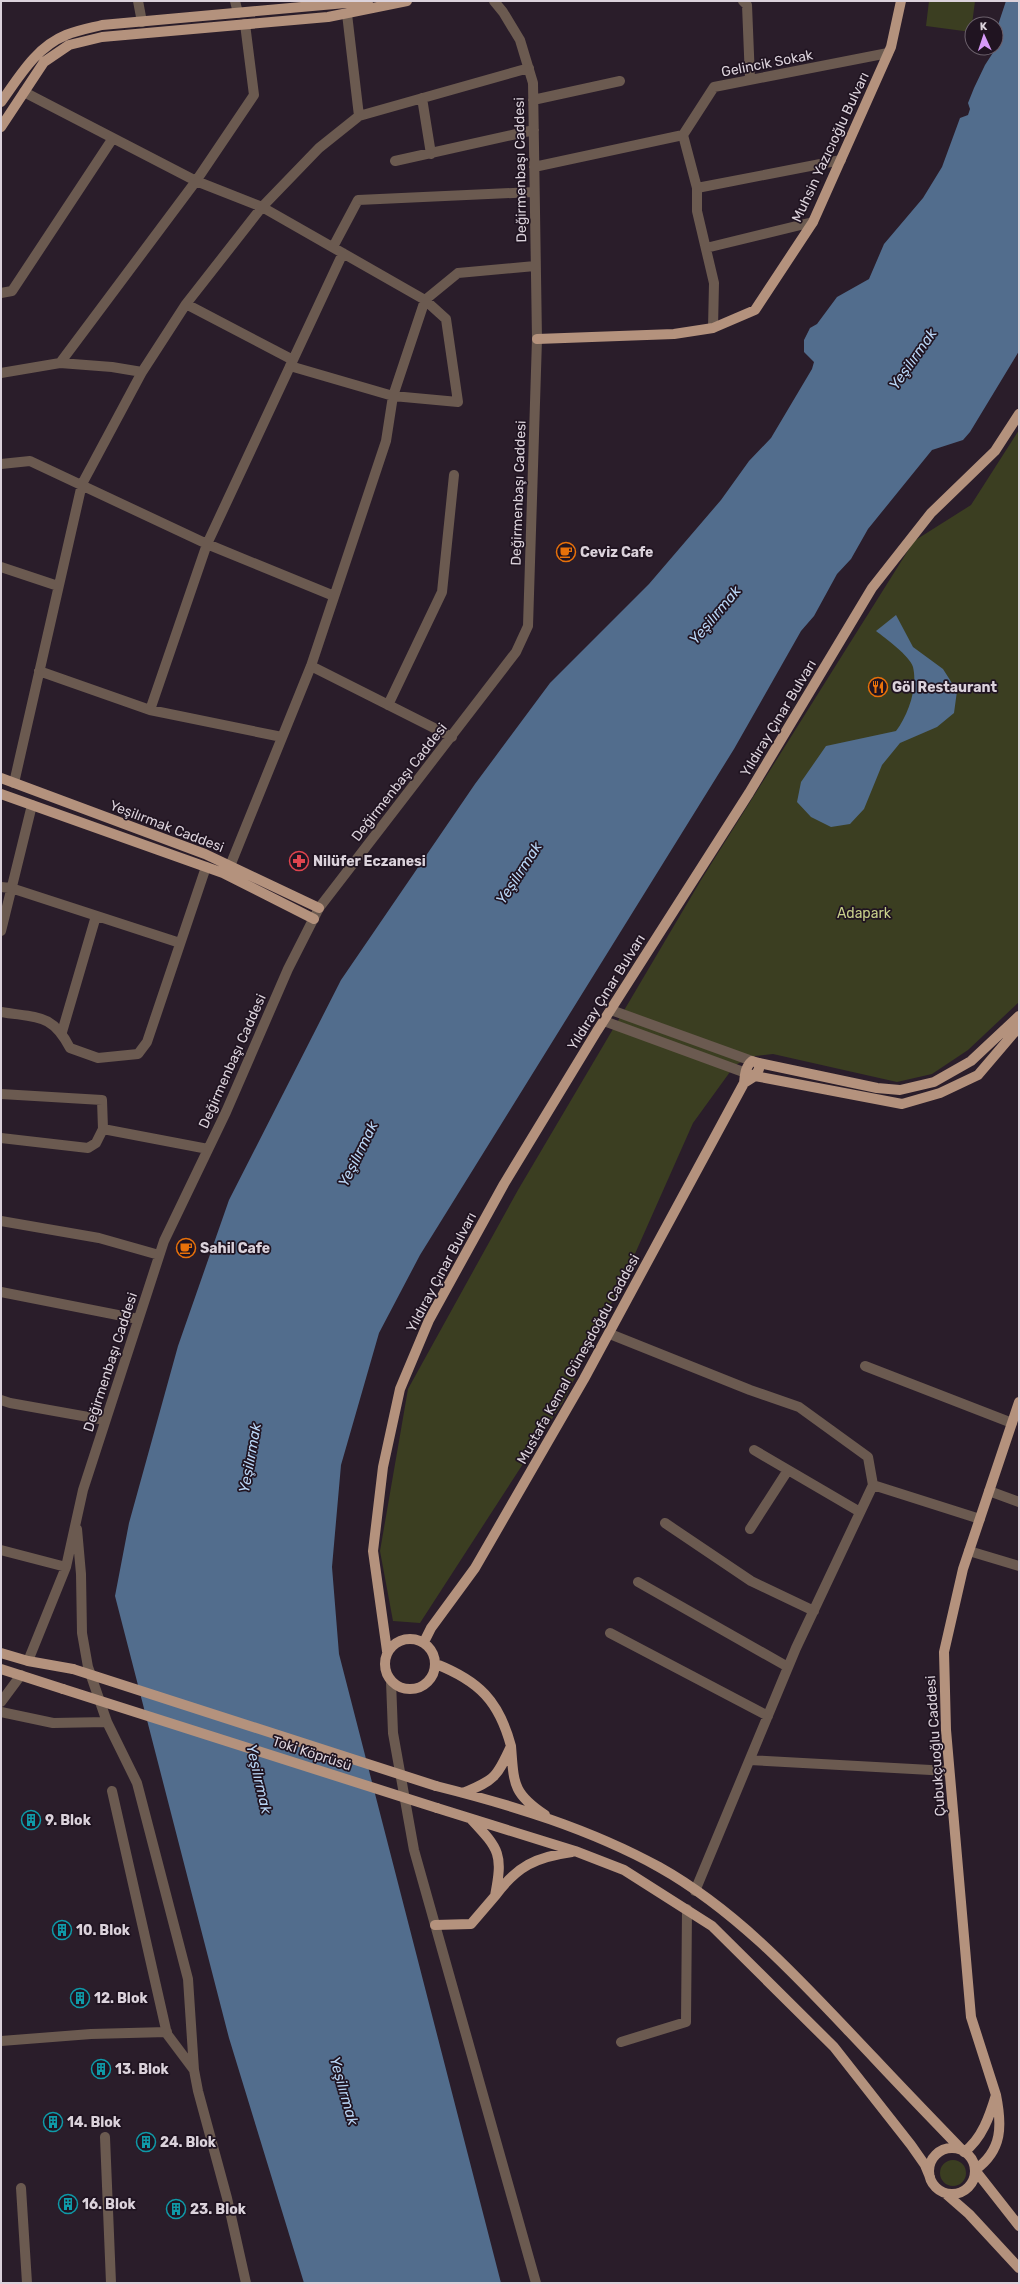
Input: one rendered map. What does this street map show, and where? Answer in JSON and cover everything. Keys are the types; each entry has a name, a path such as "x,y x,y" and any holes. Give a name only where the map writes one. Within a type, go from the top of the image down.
{"main road":[{"path":"1,102 26,66 46,45 66,35 102,25 238,13 308,4 368,1"},
{"path":"1,127 44,62 69,45 102,36 347,14 407,1"},
{"name":"Muhsin Yazıcıoğlu Bulvarı","path":"537,339 674,334 713,328 755,310 813,222 888,53 901,1"},
{"name":"Yıldıray Çınar Bulvarı","path":"388,1651 373,1551 383,1467 400,1389 428,1320 504,1184 604,1021 749,794 872,588 931,513 995,451 1019,414"},
{"name":"Yeşilırmak Caddesi","path":"1,778 205,854 319,908"},
{"name":"Yeşilırmak Caddesi","path":"1,794 223,873 314,919"},
{"path":"755,1062 877,1088 900,1090 934,1082 972,1061 1019,1016"},
{"path":"750,1074 902,1104 940,1093 978,1075 1019,1027"},
{"path":"750,1074 759,1069 755,1062"},
{"name":"Mustafa Kemal Güneşdoğdu Caddesi","path":"424,1642 431,1628 475,1568 610,1334 750,1074"},
{"name":"Çubukçuoğlu Caddesi","path":"975,2170 984,2164 992,2152 1001,2133 1000,2116 996,2095 971,2017 949,1771 946,1730 944,1652 969,1551 1015,1419 1019,1402"},
{"path":"408,1638 424,1642 430,1648 436,1664 432,1676 423,1686 406,1689 392,1682 384,1667 388,1651 400,1640 408,1638"},
{"path":"1,1653 28,1661 73,1669 436,1786 554,1822 605,1840 660,1868 695,1891 770,1951 925,2109 974,2162 975,2170 972,2184 966,2189 952,2194 945,2193"},
{"path":"436,1664 461,1673 481,1689 502,1718 511,1746 514,1781 518,1791 529,1805 554,1822"},
{"name":"Toki Köprüsü","path":"1,1668 575,1851 624,1870 712,1926 834,2047 911,2145 925,2165 930,2177"},
{"path":"463,1793 486,1784 498,1774 511,1746"},
{"path":"470,1818 496,1848 500,1860 495,1896"},
{"path":"435,1925 471,1924 495,1896 506,1880 527,1863 547,1855 575,1851"},
{"path":"964,2152 980,2134 990,2114 996,2095"},
{"path":"964,2152 957,2149 942,2151 932,2162 930,2177 938,2189 945,2193 968,2214 1019,2268"},
{"path":"975,2170 1019,2226"}],"street":[{"path":"138,1 142,22"},
{"path":"235,1 238,13"},
{"name":"Değirmenbaşı Caddesi","path":"28,1661 66,1567 76,1516 105,1420 164,1241 208,1149 288,970 319,908 516,652 528,626 537,339 533,83 520,40 503,12 494,1"},
{"path":"743,1 747,5 750,79"},
{"path":"347,14 358,116"},
{"path":"60,363 196,181 254,95 245,24"},
{"name":"Gelincik Sokak","path":"683,134 714,88 750,79 888,53"},
{"path":"14,783 82,484 142,372 186,304 262,207 318,148 358,116 529,68"},
{"path":"533,100 620,81"},
{"path":"24,92 196,181 262,207 424,300 446,319 458,402 393,396 292,363 186,304"},
{"path":"422,98 431,154"},
{"path":"395,161 534,130"},
{"path":"534,167 683,134 697,188 697,211 714,283 713,328"},
{"path":"1,293 12,291 113,138"},
{"path":"697,188 841,160"},
{"path":"333,247 358,200 534,192"},
{"path":"706,248 813,222"},
{"path":"150,710 207,544 343,253"},
{"path":"230,866 311,666 386,441 393,396 424,300 458,273 535,266"},
{"path":"1,373 60,363 112,367 142,372"},
{"path":"1,464 30,461 82,484 207,544 334,596"},
{"path":"388,705 442,592 454,475"},
{"path":"1,567 58,586"},
{"path":"311,666 452,737"},
{"path":"39,670 150,710 282,737"},
{"path":"1,931 6,888 32,804"},
{"path":"1,1012 46,1019 62,1032 70,1048 98,1058 138,1054 147,1042 206,867"},
{"path":"6,888 180,943"},
{"path":"62,1032 96,916"},
{"path":"611,1010 755,1062"},
{"path":"604,1021 750,1074"},
{"path":"1,1094 102,1100 103,1129 96,1143 88,1148 1,1138"},
{"path":"103,1129 208,1149"},
{"path":"1,1222 98,1238 159,1255"},
{"path":"1,1292 138,1319"},
{"path":"610,1334 750,1390 799,1406 868,1457 873,1485 788,1667 695,1891"},
{"path":"865,1366 1015,1419"},
{"path":"1,1400 10,1403 105,1420"},
{"path":"754,1450 860,1512"},
{"path":"750,1529 788,1470"},
{"path":"873,1485 980,1519"},
{"path":"989,1490 1019,1502"},
{"path":"76,1516 81,1574 82,1633 88,1667 107,1722 137,1782 188,1979 194,2070 227,2198 246,2283"},
{"path":"665,1523 751,1581 814,1611"},
{"path":"1,1550 66,1567"},
{"path":"969,1551 1019,1566"},
{"path":"638,1582 788,1667"},
{"path":"610,1633 768,1716"},
{"path":"1,1702 21,1675"},
{"path":"392,1682 393,1733 414,1850 536,2283"},
{"path":"1,1712 53,1723 107,1722"},
{"path":"750,1760 949,1771"},
{"path":"112,1791 166,2032 194,2070"},
{"path":"621,2042 686,2022 687,1909"},
{"path":"1,2040 91,2034 166,2032"},
{"path":"105,2137 111,2283"},
{"path":"21,2188 27,2283"}],"green space":[{"path":"929,1 975,1 973,16 964,16 964,31 926,26"},
{"name":"Adapark","path":"1019,430 1019,1002 968,1050 932,1074 897,1082 773,1054 755,1056 735,1065 693,1123 630,1265 563,1402 420,1623 393,1621 380,1551 408,1389 518,1190 701,880 914,541 971,505"},
{"path":"953,2160 962,2164 966,2173 962,2182 953,2186 944,2182 940,2173 944,2164"}],"water":[{"name":"Yeşilırmak","path":"1006,1 1019,1 1019,351 970,432 963,440 932,450 868,529 851,559 837,574 814,616 801,631 734,749 420,1255 379,1333 341,1465 332,1567 339,1654 501,2283 304,2283 229,2038 115,1596 129,1523 178,1346 229,1200 341,980 475,784 550,683 649,584 721,500 749,461 771,438 812,369 814,362 804,352 804,340 810,328 817,324 837,297 869,279 884,244 923,198 942,167 960,118 968,115 970,109 968,103 985,65 991,56 1004,56 1004,16 1001,16"},
{"path":"896,615 913,647 943,669 957,691 954,713 937,727 900,743 882,765 864,809 850,824 831,827 811,817 797,802 801,782 826,746 896,731 900,725 911,701 914,684 913,667 902,653 876,631"}],"place":[{"name":"Ceviz Cafe","path":"566,552"},
{"name":"Göl Restaurant","path":"878,687"},
{"name":"Nilüfer Eczanesi","path":"299,861"},
{"name":"Sahil Cafe","path":"186,1248"},
{"name":"9. Blok","path":"31,1820"},
{"name":"10. Blok","path":"62,1930"},
{"name":"12. Blok","path":"80,1998"},
{"name":"13. Blok","path":"101,2069"},
{"name":"14. Blok","path":"53,2122"},
{"name":"24. Blok","path":"146,2142"},
{"name":"16. Blok","path":"68,2204"},
{"name":"23. Blok","path":"176,2209"}]}
